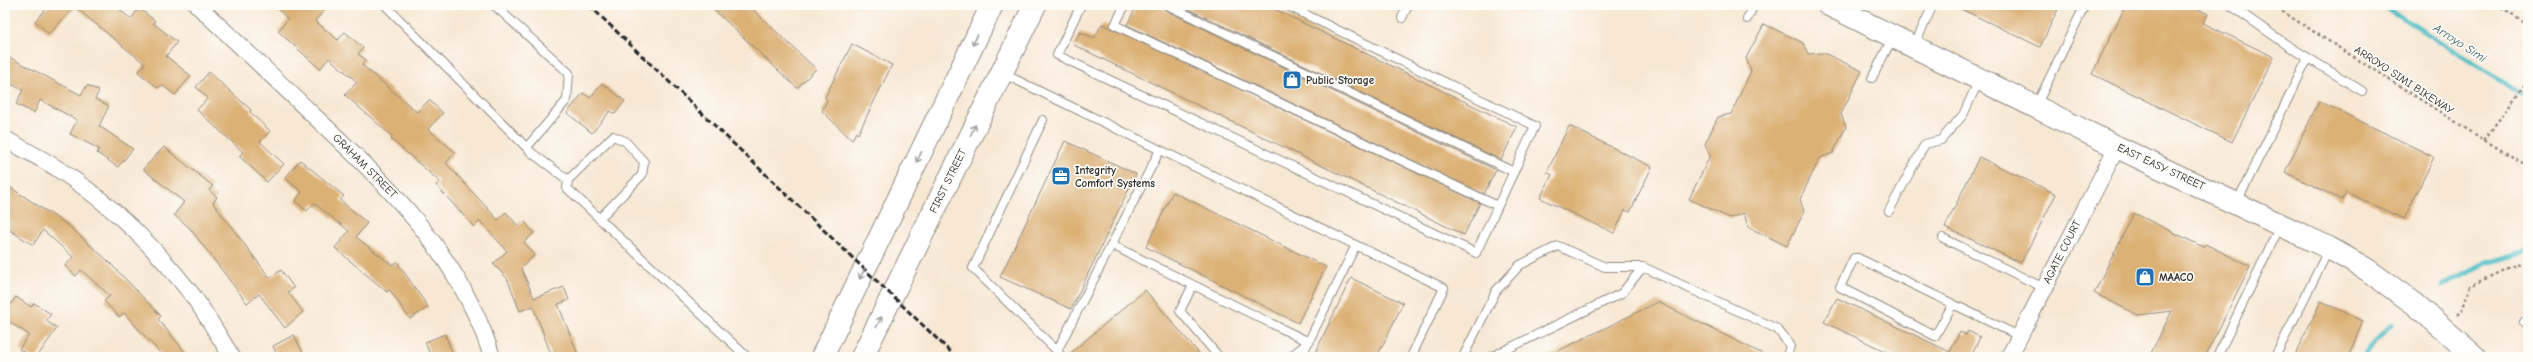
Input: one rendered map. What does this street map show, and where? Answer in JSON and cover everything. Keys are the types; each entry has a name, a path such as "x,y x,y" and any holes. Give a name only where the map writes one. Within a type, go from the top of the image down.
{"main road":[{"path":"822,357 992,5"},
{"name":"FIRST STREET","path":"862,357 1035,5"},
{"name":"EAST EASY STREET","path":"1828,5 2117,147 2237,202 2329,248 2391,286 2444,329 2468,355"}],"street":[{"name":"GRAHAM STREET","path":"197,5 374,172 414,215 456,276 488,341 492,357"},
{"path":"5,139 58,169 95,196 132,228 165,262 194,297 232,357"},
{"name":"AGATE COURT","path":"2009,357 2117,147"}],"lane":[{"path":"385,5 527,147 568,180"},
{"path":"494,5 569,73 567,100 527,147"},
{"path":"1081,5 1058,55 1476,253 1535,126 1286,5"},
{"path":"1167,5 1514,172"},
{"path":"1402,18 1408,5"},
{"path":"1747,20 1754,5"},
{"path":"1914,47 1933,5"},
{"path":"2036,107 2085,5"},
{"path":"2230,5 2308,58 2362,91"},
{"path":"1124,6 1115,24 1498,206"},
{"path":"1872,78 1893,36"},
{"path":"2237,202 2308,58"},
{"path":"1002,72 1444,288 1411,357"},
{"path":"1889,210 1925,144 1941,140 1963,115 1979,79"},
{"path":"1043,120 973,268 1060,354 1112,245 1160,150"},
{"path":"599,219 642,175 644,162 625,141 613,136 568,180 567,188 599,219 747,357"},
{"path":"2217,357 2281,223"},
{"path":"1943,238 2044,288"},
{"path":"1112,245 1309,342"},
{"path":"1301,357 1356,245"},
{"path":"1463,357 1496,291 1520,265 1558,246 1604,267 1643,267 1778,329 1790,345 1787,357"},
{"path":"2275,357 2329,248"},
{"path":"1953,304 1938,334 1935,336 1840,287 1854,258 1858,258 1953,304 2019,336"},
{"path":"1491,357 1622,293 1643,267"},
{"path":"1193,285 1180,311 1219,357"},
{"path":"1290,357 1309,342"}],"path":[{"name":"ARROYO SIMI BIKEWAY","path":"2272,5 2484,140 2528,166"},
{"path":"2496,5 2528,26"},
{"path":"2484,140 2528,80"},
{"path":"2444,329 2463,308 2470,286 2510,267 2528,262"}],"building":[{"path":"50,5 114,5 131,19 139,8 155,21 153,23 177,42 166,56 191,76 175,95 162,85 158,88 138,72 145,64 75,7 49,34 35,21"},
{"path":"273,5 329,5 315,21 338,40 345,32 363,48 358,54 366,60 362,65 417,112 429,100 443,113 428,129 455,152 446,163 498,220 506,212 518,226 524,221 534,233 524,242 535,255 521,268 534,298 564,287 569,300 558,304 579,357 552,357 533,306 520,311 507,278 493,264 507,251 480,221 474,227 436,185 440,182 391,139 393,137 345,95 357,82 329,58 320,69 278,31 288,19"},
{"path":"709,5 748,5 816,69 797,88"},
{"path":"1137,5 1162,5 1165,10 1496,170 1484,194 1127,25"},
{"path":"1180,5 1266,5 1517,127 1501,160"},
{"path":"1953,5 2060,5 2040,47"},
{"path":"2126,5 2190,5 2208,14 2203,23 2274,57 2232,142 2092,74"},
{"path":"1102,24 1480,203 1464,235 1074,45 1080,32 1094,38"},
{"path":"1764,24 1803,43 1808,54 1824,53 1862,71 1841,114 1846,127 1833,153 1820,158 1800,199 1804,212 1787,246 1748,227 1744,213 1730,218 1689,199 1710,156 1705,144 1718,117 1731,114 1751,71 1746,58"},
{"path":"852,44 892,65 858,134 856,132 852,140 822,111 827,100 825,97"},
{"path":"5,55 81,95 87,85 99,91 95,99 109,106 99,126 133,149 118,167 97,153 99,149 70,134 77,120 40,100 34,113 16,104 23,90 5,81"},
{"path":"209,72 251,110 250,112 270,131 260,142 284,164 267,182 239,156 243,152 197,110 208,98 196,87"},
{"path":"602,83 625,101 615,114 610,111 592,133 567,113 583,93 590,98"},
{"path":"2319,101 2434,157 2404,219 2346,192 2342,200 2285,172"},
{"path":"1569,126 1652,167 1630,212 1625,210 1614,233 1540,198 1552,175 1547,172"},
{"path":"1065,141 1136,174 1071,309 1000,277"},
{"path":"164,147 213,186 209,190 217,197 213,203 270,278 281,270 294,288 288,292 303,312 285,328 259,294 247,303 189,227 174,215 184,202 143,169"},
{"path":"1979,157 2056,194 2021,263 1945,227"},
{"path":"300,160 344,196 340,200 367,223 356,237 392,265 397,262 428,307 410,319 390,290 387,292 335,248 349,231 314,203 307,211 295,201 302,192 285,178"},
{"path":"5,184 69,226 109,262 161,316 158,319 189,357 164,357 124,313 119,317 104,301 110,296 81,270 76,276 65,266 73,257 43,230 33,245 5,227"},
{"path":"1173,192 1326,267 1298,323 1146,247"},
{"path":"2134,213 2203,247 2205,244 2250,266 2205,357 2149,357 2172,311 2138,315 2094,293"},
{"path":"1351,278 1403,303 1377,357 1313,357"},
{"path":"1145,290 1202,357 1067,357 1067,356"},
{"path":"16,297 31,307 34,303 51,314 46,321 57,328 37,357 31,357 19,349 29,335 5,319 5,313"},
{"path":"1837,298 1950,352 1960,332 1966,335 1968,331 1980,337 1971,357 1897,357 1824,322"},
{"path":"2321,301 2363,321 2348,357 2294,357"},
{"path":"1658,302 1769,357 1546,357"},
{"path":"445,334 454,357 431,357 425,342"},
{"path":"294,335 305,357 278,357 273,346"}],"waterway":[{"name":"Arroyo Simi","path":"2382,5 2528,98"},
{"path":"2443,286 2483,264 2528,251"},
{"path":"2362,357 2392,324"}],"railway":[{"path":"589,5 956,357"}],"place":[{"name":"Public Storage","path":"1292,80"},
{"name":"Integrity Comfort Systems","path":"1061,176"},
{"name":"MAACO","path":"2145,277"}]}
